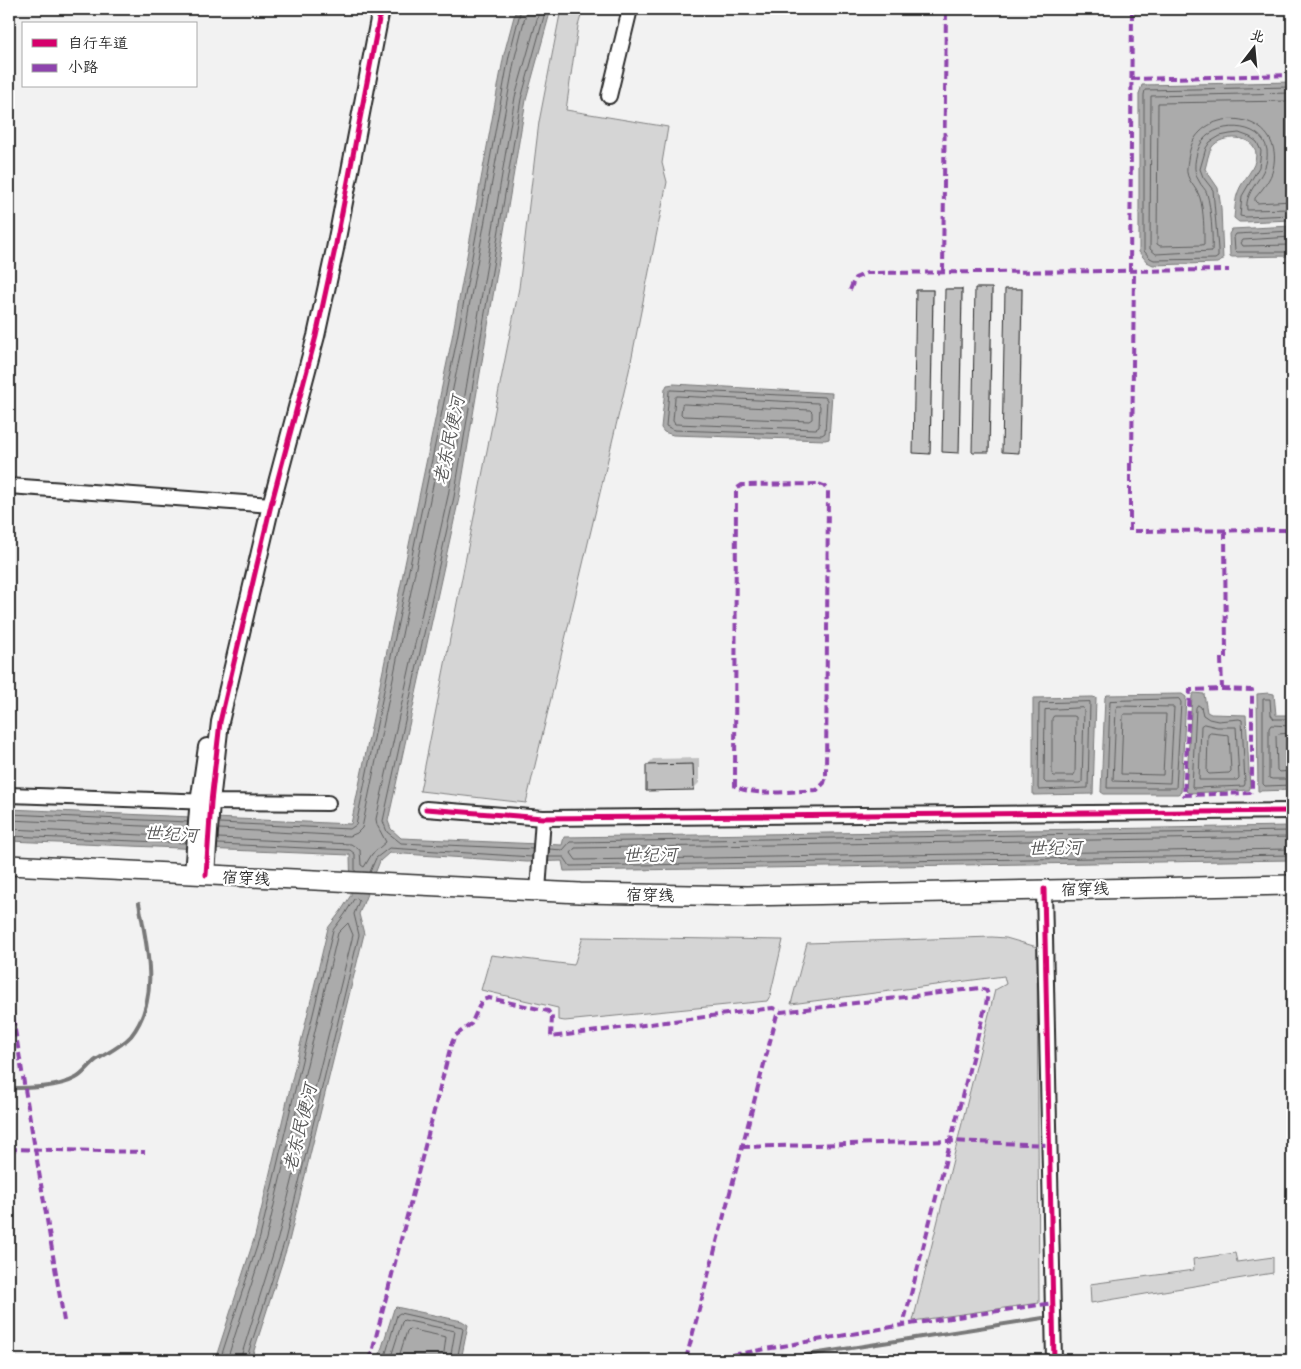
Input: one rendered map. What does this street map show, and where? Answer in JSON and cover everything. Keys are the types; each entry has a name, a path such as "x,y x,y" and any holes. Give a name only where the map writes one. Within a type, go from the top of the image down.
{"main road":[{"name":"宿穿线","path":"9,865 200,866 539,883 747,896 1292,885"}],"street":[{"path":"200,866 205,806 220,722 267,504 327,245 372,9"},
{"path":"267,504 316,336 335,249 381,9"},
{"path":"608,96 630,9"},
{"path":"9,486 267,504"},
{"path":"9,795 205,806 328,803"},
{"path":"426,810 542,824 1292,811"},
{"path":"539,883 542,824"},
{"path":"1044,889 1054,1360"}],"shaded area":[{"path":"561,9 583,9 578,26 566,110 668,127 662,163 667,182 629,371 526,803 420,791 519,288 539,122"},
{"path":"583,937 783,940 770,996 767,1001 565,1021 558,1020 558,1008 481,990 491,955 574,965"},
{"path":"1006,938 1037,947 1039,1303 913,1321 995,990 1006,984 1004,976 791,1004 807,943"},
{"path":"1235,1253 1237,1262 1273,1257 1273,1273 1091,1303 1090,1284 1194,1270 1193,1259"}],"water":[{"path":"516,9 551,9 526,100 459,498 388,821 391,829 401,838 562,845 564,837 1292,826 1292,860 564,871 562,861 527,862 389,853 380,861 359,914 364,934 289,1241 251,1360 215,1360 255,1236 328,928 351,895 350,855 9,841 9,809 351,824 451,343 504,54"},
{"path":"1292,82 1292,220 1239,222 1234,218 1237,195 1254,165 1256,154 1254,147 1244,140 1230,138 1223,140 1212,147 1205,169 1218,188 1221,208 1223,260 1217,263 1153,265 1147,262 1139,252 1139,94 1142,85"},
{"path":"1292,226 1292,256 1230,256 1229,234 1232,229"},
{"path":"667,385 832,393 829,439 673,435 664,432 661,428 665,389"},
{"path":"1194,693 1204,694 1207,712 1211,714 1246,715 1249,790 1189,793 1186,791 1192,696"},
{"path":"1182,694 1186,697 1181,792 1178,794 1104,794 1101,792 1105,697 1107,695"},
{"path":"1257,694 1274,694 1276,715 1292,715 1292,790 1258,791"},
{"path":"1033,698 1096,698 1093,794 1033,795"},
{"path":"396,1307 462,1321 468,1325 461,1360 378,1360"}],"building":[{"path":"975,288 992,288 989,452 972,452"},
{"path":"945,289 962,289 959,453 942,452"},
{"path":"1005,289 1022,289 1019,453 1002,452"},
{"path":"916,290 933,290 930,454 913,453"},
{"path":"693,764 694,790 646,791 646,765"}],"waterway":[{"path":"9,1088 43,1087 69,1081 79,1076 96,1060 131,1036 140,1021 149,989 148,954 139,903"},
{"path":"774,1360 1043,1318"}],"marked path":[{"path":"943,272 946,9"},
{"path":"1130,271 1132,9"},
{"path":"1131,79 1292,75"},
{"path":"850,290 855,278 867,273 1229,270"},
{"path":"1132,463 1134,271"},
{"path":"1130,463 1130,531 1292,530"},
{"path":"819,484 828,491 826,776 824,783 817,790 762,792 742,789 735,786 736,489 742,485 819,484"},
{"path":"1225,531 1226,658"},
{"path":"1221,658 1222,689 1190,690 1184,795 1250,793 1252,790 1252,690 1222,689"},
{"path":"370,1360 451,1045 455,1036 471,1024 482,1000 489,998 548,1011 552,1016 551,1037 773,1008 781,1012 980,988 986,990 988,994 986,1004 903,1325"},
{"path":"9,994 64,1321"},
{"path":"686,1359 778,1011"},
{"path":"742,1147 950,1141 1050,1145"},
{"path":"9,1149 145,1152"},
{"path":"687,1354 691,1358 703,1360 903,1325 1053,1303"}],"cycle path":[{"path":"206,875 211,802 220,722 271,505 316,336 335,249 381,9"},
{"path":"426,809 543,818 1292,811"},
{"path":"1044,889 1054,1360"}],"water label":[{"name":"老东民便河","path":"448,440"},
{"name":"世纪河","path":"171,833"},
{"name":"世纪河","path":"1055,847"},
{"name":"世纪河","path":"650,854"},
{"name":"老东民便河","path":"299,1128"}]}
